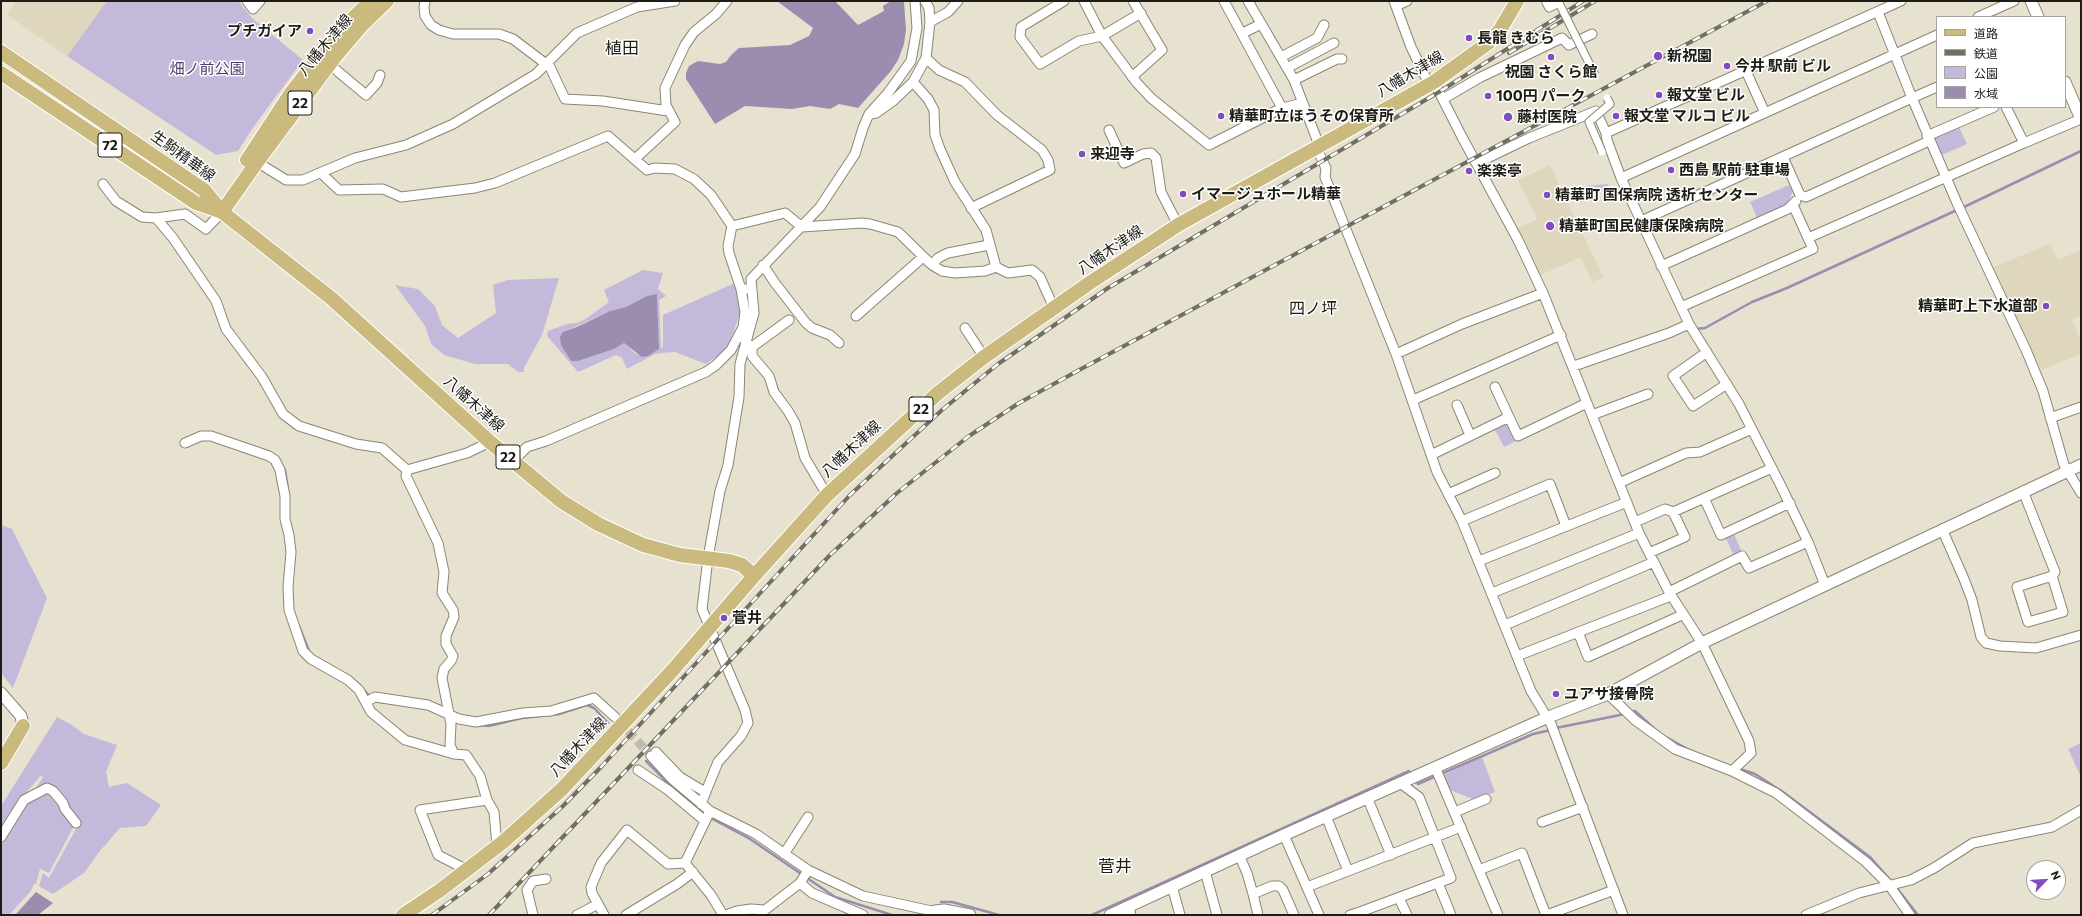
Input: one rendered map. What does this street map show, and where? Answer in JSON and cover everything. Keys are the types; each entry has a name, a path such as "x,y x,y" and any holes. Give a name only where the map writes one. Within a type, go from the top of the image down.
{"main road":[{"name":"八幡木津線","path":"222,212 231,185 291,93 326,48 371,1"},
{"name":"八幡木津線","path":"222,212 329,64 362,25 387,1"},
{"name":"八幡木津線","path":"402,915 466,870 497,846 562,789 672,670 754,576 828,495 933,398 984,357 1178,225 1431,83 1488,44 1500,30 1517,1"},
{"name":"生駒精華線","path":"1,52 204,190 222,212"},
{"name":"生駒精華線","path":"1,72 196,203 222,212"},
{"name":"八幡木津線","path":"222,212 331,298 490,442 561,501 598,524 643,545 680,555 729,561 742,565 754,576"},
{"path":"1,763 22,726"}],"street":[{"path":"247,1 253,9 260,1"},
{"path":"425,1 425,16 431,25 439,30 453,34 504,34 513,39 547,64 565,99 603,101 668,110"},
{"path":"257,162 286,180 303,180 355,158 406,145 453,124 530,78 547,64 577,33 637,7 675,1"},
{"path":"636,158 675,122 668,110 665,88 684,45 694,32 716,14 727,1"},
{"path":"701,804 718,762 741,736 748,723 745,710 708,628 702,609 708,558 720,491 728,465 739,397 740,364 749,344 754,313 751,279 820,207 855,154 863,128 870,114 888,93 911,61 917,28 915,1"},
{"path":"870,114 876,113 882,109 913,82 926,58 930,22 929,8 925,1"},
{"path":"930,22 948,12 958,1"},
{"path":"1064,1 1021,27 1020,37 1040,64 1079,41 1102,36 1141,13"},
{"path":"1084,1 1102,36 1132,77 1151,98 1209,145 1282,108 1303,103"},
{"path":"1132,77 1162,50 1133,1"},
{"path":"1224,1 1243,33 1282,108"},
{"path":"1248,1 1294,80 1326,168 1325,177 1396,354 1431,455 1479,561 1531,691 1550,724 1566,769 1583,807 1624,915"},
{"path":"1407,1 1395,4 1411,47 1431,83 1443,99 1518,240 1543,293 1574,366 1587,403 1639,533 1682,615 1702,643 1748,741 1751,753 1732,771"},
{"path":"1550,1 1546,3 1549,8 1559,3 1595,75"},
{"path":"1605,131 1746,71 1902,1"},
{"path":"1980,16 2014,1"},
{"path":"2031,1 2038,16"},
{"path":"1878,12 1928,138 2026,350 2043,391 2064,465 2081,493"},
{"path":"1243,33 1262,24"},
{"path":"1281,57 1319,36 1324,25"},
{"path":"1443,99 1480,78 1562,38 1569,45 1592,34"},
{"path":"1621,178 1936,35"},
{"path":"1287,68 1334,43"},
{"path":"926,58 938,70 965,82 997,115 1042,150 1048,160 1050,170 971,208"},
{"path":"1294,80 1337,59 1342,59"},
{"path":"329,64 366,95 377,83 380,75"},
{"path":"1746,71 1765,113"},
{"path":"913,82 928,99 934,110 935,135 940,149 955,182 986,230 996,267 1008,273 1032,270 1040,277 1054,308"},
{"path":"1808,238 2081,119 2066,84"},
{"path":"1641,221 1936,87"},
{"path":"1602,152 1589,122 1610,104 1607,98"},
{"path":"1782,157 1800,195 1806,197 1992,108"},
{"path":"2006,108 2024,144"},
{"path":"1477,163 1529,138 1596,111 1605,131 1621,178 1689,324 1727,384 1752,429 1790,503 1808,542 1825,585"},
{"path":"1109,130 1124,163 1144,154 1151,153 1156,158 1161,192 1178,225"},
{"path":"321,173 339,190 383,189 402,197 475,188 495,183 608,136 636,158 647,170 655,168 675,169 694,179 717,203 732,226 728,246 741,289 745,312 743,327 731,350 716,365 706,372 546,441 527,447 513,461"},
{"path":"103,184 116,202 142,217 156,218 185,214 206,229 222,212"},
{"path":"1661,266 1793,206 1800,195"},
{"path":"1681,307 1813,249 1793,206"},
{"path":"732,226 764,220 785,213 802,227 862,223 870,224 898,232 906,237 923,257 942,271 955,273 991,270 996,267"},
{"path":"156,218 173,238 216,301 226,330 262,377 283,414 299,426 318,433 356,444 382,448 407,470"},
{"path":"932,265 938,258 948,253 989,245"},
{"path":"856,316 923,257"},
{"path":"763,265 774,284 806,323 812,328 830,335 839,343"},
{"path":"741,289 751,288"},
{"path":"1396,354 1462,324 1543,293"},
{"path":"749,344 789,320"},
{"path":"1574,366 1669,333 1689,324"},
{"path":"965,328 984,357"},
{"path":"1413,400 1561,335"},
{"path":"749,344 752,356 769,376 774,392 795,423 804,458 814,476 828,495"},
{"path":"1707,352 1672,376 1694,406 1727,384"},
{"path":"1495,386 1518,436 1587,403"},
{"path":"1592,415 1648,394"},
{"path":"1457,405 1470,435"},
{"path":"2050,418 2081,407"},
{"path":"1431,455 1509,417"},
{"path":"1619,483 1686,453 1700,452 1752,429"},
{"path":"185,443 201,436 211,436 269,456 275,460 280,470 285,496 285,519 291,552 288,587 289,610 303,651 311,659 348,680 371,699 428,705 459,719 476,722 523,713 551,711 594,698 615,717"},
{"path":"407,470 467,453 490,442"},
{"path":"1110,915 1130,911 1172,886 1284,834 1546,718 1608,694 1702,643 2081,465"},
{"path":"1673,512 1772,468"},
{"path":"407,470 406,476 438,543 444,572 442,594 454,610 454,617 446,636 446,644 453,656 451,662 444,669 442,678 449,714 450,745 454,754"},
{"path":"1448,494 1495,473"},
{"path":"1462,521 1550,484 1566,526"},
{"path":"2023,492 2055,572 2052,576 2017,587 2028,622 2063,612 2052,576"},
{"path":"1704,498 1721,535 1790,503"},
{"path":"1479,561 1627,502"},
{"path":"1635,522 1665,509 1673,512 1685,537 1649,553"},
{"path":"1942,529 1964,579 1972,600 1981,637 1986,643 2000,646 2036,648 2081,635"},
{"path":"1492,593 1639,533"},
{"path":"1517,656 1670,594 1742,556 1749,568 1808,542"},
{"path":"1505,625 1654,562"},
{"path":"1578,632 1588,657 1682,615"},
{"path":"1,693 21,716 22,726"},
{"path":"1608,694 1635,720 1675,750 1732,771 1776,793 1866,862 1889,885 1910,915"},
{"path":"371,699 376,717 406,740 454,754 466,755 480,776 487,800 494,812 497,846"},
{"path":"705,792 680,777 653,754 672,779 701,804 707,816"},
{"path":"1436,768 1498,915"},
{"path":"638,770 707,816 756,834 807,871 863,896 946,915"},
{"path":"1350,915 1361,913 1451,878 1419,797 1400,783"},
{"path":"1,837 24,800 47,788 53,791 64,803 65,809 76,823"},
{"path":"1367,797 1391,855"},
{"path":"466,870 438,855 420,810 487,800"},
{"path":"1455,812 1486,800"},
{"path":"1542,822 1583,807"},
{"path":"1806,915 1859,893 1911,880 1934,868 1973,843 1985,839 2052,827 2081,810"},
{"path":"685,863 707,816"},
{"path":"1326,816 1348,871"},
{"path":"784,854 808,817"},
{"path":"1307,887 1461,827"},
{"path":"604,915 592,893 592,887 601,863 627,830 668,864 685,863"},
{"path":"1284,834 1319,915"},
{"path":"1479,870 1522,853 1546,915 1614,890"},
{"path":"1239,855 1247,873 1258,915"},
{"path":"685,863 711,895 722,915"},
{"path":"726,915 737,911 751,909 765,910 801,882 807,871"},
{"path":"1205,871 1217,915"},
{"path":"626,915 677,884 693,872"},
{"path":"533,915 527,890 533,881 546,879"},
{"path":"801,882 812,893 863,915"},
{"path":"1438,883 1451,915"},
{"path":"1172,886 1180,915"},
{"path":"1253,894 1272,886 1279,886 1283,890 1294,915"},
{"path":"1399,898 1407,915"},
{"path":"577,915 598,904"},
{"path":"934,913 944,910 970,915"}],"shaded area":[{"path":"16,1 107,1 67,56 7,15"},
{"name":"精華町国民健康保険病院","path":"1550,165 1603,277 1592,282 1581,257 1539,276 1514,230 1537,219 1518,180"},
{"path":"2050,244 2058,260 2081,250 2081,315 2072,319 2081,342 2081,354 2041,370 1993,267"}],"green space":[{"name":"畑ノ前公園","path":"107,1 238,1 253,19 303,60 254,126 238,151 216,155 67,56"},
{"path":"1958,125 1967,144 1942,155 1932,136"},
{"path":"1609,184 1592,200 1587,200 1582,196 1582,191 1585,186"},
{"path":"1789,185 1793,191 1787,204 1757,218 1750,202"},
{"path":"643,270 663,273 658,289 666,296 659,300 661,348 663,348 663,315 735,283 741,310 728,348 706,364 675,352 655,354 627,369 622,358 616,355 578,372 547,336 548,331 584,320 609,302 604,290","holes":["657,294 659,349 647,356 636,354 624,343 614,349 578,361 563,332 610,311 626,307 647,296"]},
{"path":"559,278 542,335 524,368 524,372 518,372 508,364 475,364 444,355 431,344 425,326 395,285 418,289 435,306 442,325 458,338 496,313 493,285 508,280"},
{"path":"1503,423 1509,425 1516,441 1504,447 1494,428"},
{"path":"1,525 12,529 47,598 13,688 1,673"},
{"path":"1733,532 1742,552 1734,556 1725,536"},
{"path":"57,717 72,725 84,734 117,745 106,772 109,787 127,783 161,805 146,826 120,828 99,852 84,873 53,894 39,886 43,873 49,878 77,827 52,788 33,793 43,777 41,775 17,804 1,832 1,806"},
{"path":"2081,743 2081,777 2068,749"},
{"path":"1482,757 1495,792 1475,800 1450,790 1444,775"},
{"path":"46,792 50,792 75,824 49,873 40,869 36,884 34,884 31,891 9,915 1,915 1,845 28,799"}],"water":[{"path":"777,1 835,1 858,25 884,11 883,6 891,1 904,1 906,30 904,44 898,60 890,72 858,108 839,104 830,109 810,106 792,109 745,106 715,124 686,79 686,73 689,66 698,61 720,64 726,62 739,48 790,45 809,36 813,28"},
{"path":"657,294 659,349 648,356 642,357 624,343 614,349 578,361 571,361 561,345 560,337 563,332 610,311 626,307 647,296"},
{"path":"36,892 53,903 38,915 15,915"}],"waterway":[{"path":"1962,208 2081,151"},
{"path":"1695,329 1705,328 1752,302 1787,288 1957,210"},
{"path":"282,466 285,470 288,490"},
{"path":"299,626 309,651"},
{"path":"358,683 370,697"},
{"path":"373,701 397,704"},
{"path":"480,725 489,726 522,718 559,714 587,705 594,708 608,723"},
{"path":"1630,713 1635,711 1658,732"},
{"path":"1556,728 1625,714"},
{"path":"1441,774 1533,734 1551,730"},
{"path":"1666,737 1693,752"},
{"path":"646,761 681,796"},
{"path":"1737,768 1755,774 1783,792 1870,857 1893,883"},
{"path":"1092,915 1409,771 1412,775"},
{"path":"1415,779 1418,784 1436,776"},
{"path":"709,817 750,839 835,897 892,915"},
{"path":"1896,887 1918,915"},
{"path":"941,902 952,902 999,915"}],"tunnel":[{"path":"619,721 651,756"}],"railway":[{"path":"432,915 488,874 563,806 602,766 850,495 942,410 998,364 1108,288 1439,92 1583,1"},
{"path":"1509,53 1595,1"},
{"path":"489,915 830,555 897,493 969,436 1019,403 1081,369 1767,1"}],"place":[{"name":"プチガイア","path":"310,31"},
{"name":"長龍 きむら","path":"1469,38"},
{"name":"新祝園","path":"1658,56"},
{"name":"祝園 さくら館","path":"1551,57"},
{"name":"今井 駅前 ビル","path":"1727,66"},
{"name":"報文堂 ビル","path":"1659,95"},
{"name":"100円 パーク","path":"1488,96"},
{"name":"精華町立ほうその保育所","path":"1221,116"},
{"name":"報文堂 マルコ ビル","path":"1616,116"},
{"name":"藤村医院","path":"1508,117"},
{"name":"来迎寺","path":"1082,154"},
{"name":"西島 駅前 駐車場","path":"1671,170"},
{"name":"楽楽亭","path":"1469,171"},
{"name":"イマージュホール精華","path":"1183,194"},
{"name":"精華町 国保病院 透析 センター","path":"1547,195"},
{"name":"精華町国民健康保険病院","path":"1550,226"},
{"name":"精華町上下水道部","path":"2046,306"},
{"name":"菅井","path":"724,618"},
{"name":"ユアサ接骨院","path":"1556,694"}],"district":[{"name":"植田","path":"622,48"},
{"name":"四ノ坪","path":"1313,309"},
{"name":"菅井","path":"1115,866"}]}
